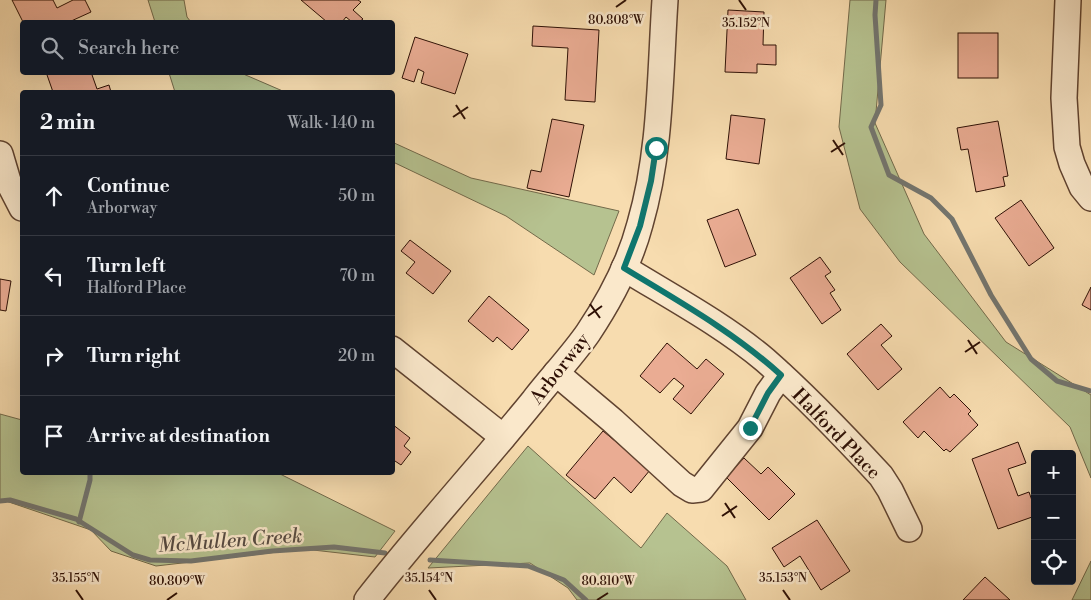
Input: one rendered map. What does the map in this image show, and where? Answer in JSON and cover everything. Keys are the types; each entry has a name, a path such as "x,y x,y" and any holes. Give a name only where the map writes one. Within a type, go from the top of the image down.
{"street":[{"name":"Arborway","path":"367,600 415,540 504,438 587,334 608,301 624,268 640,226 651,181 656,148 665,0"},
{"path":"1068,0 1064,98 1066,147 1082,187 1091,198"},
{"path":"0,154 4,182 20,205"},
{"name":"Halford Place","path":"624,268 726,330 764,359 881,476 909,529"},
{"path":"395,351 504,438"},
{"path":"556,372 682,484 692,490 701,489 750,428 768,393 781,375"}],"green space":[{"path":"148,0 184,0 187,17 189,20 154,20"},
{"path":"850,0 886,0 875,123 924,234 1006,342 1091,395 1091,478 1070,427 900,262 860,209 839,127"},
{"path":"170,75 246,75 280,90 174,90"},
{"path":"395,143 471,178 619,211 594,275 506,216 395,163"},
{"path":"0,414 20,419 20,475 282,475 395,531 375,557 304,549 156,566 111,551 91,530 3,500 0,501"},
{"path":"528,446 641,548 667,513 727,566 746,600 577,600 568,588 530,563 428,568"},
{"path":"1091,561 1091,600 1072,600"}],"building":[{"path":"12,0 53,0 57,8 73,0 85,0 91,12 73,20 22,20"},
{"path":"301,0 358,0 361,2 353,10 363,19 362,20 350,20 346,17 344,20 325,20"},
{"path":"728,10 764,12 763,45 776,45 776,65 757,64 757,73 725,72"},
{"path":"533,26 599,30 595,102 565,100 568,48 532,46"},
{"path":"958,33 998,33 998,78 958,78"},
{"path":"415,37 468,54 455,94 421,83 424,72 418,69 414,82 402,78"},
{"path":"47,75 92,75 97,89 109,85 110,90 52,90"},
{"path":"731,115 765,119 759,164 726,159"},
{"path":"552,119 584,125 569,197 527,188 531,170 541,172"},
{"path":"998,121 1008,176 1003,177 1005,186 976,192 968,149 961,150 957,128"},
{"path":"1021,200 1054,248 1029,266 995,218"},
{"path":"738,209 756,255 725,267 707,220"},
{"path":"410,240 451,271 433,294 406,273 415,262 401,251"},
{"path":"820,257 831,272 825,276 835,290 830,293 841,310 822,324 790,278"},
{"path":"0,279 11,281 6,311 0,310"},
{"path":"1091,287 1091,310 1082,305"},
{"path":"489,296 529,330 512,350 497,337 493,342 468,321"},
{"path":"881,324 892,336 881,345 902,369 878,390 847,354"},
{"path":"667,343 697,369 706,359 724,374 691,414 673,399 684,386 674,378 660,393 640,376"},
{"path":"940,387 950,398 954,394 971,411 968,414 978,425 950,452 946,449 944,451 924,431 918,438 903,422"},
{"path":"395,426 410,438 404,446 411,452 401,465 395,461"},
{"path":"603,431 650,470 631,493 614,477 595,499 566,475"},
{"path":"1018,442 1026,463 1008,469 1018,496 1029,492 1031,498 1031,517 998,529 972,459"},
{"path":"744,458 761,474 768,467 795,494 769,520 726,477"},
{"path":"817,520 850,571 821,590 800,556 784,567 772,548"},
{"path":"985,577 1010,600 963,600"}],"waterway":[{"path":"876,0 875,15 881,105 871,127 889,175 931,198 952,219 991,295 1031,359 1057,381 1091,391"},
{"path":"79,522 90,475"},
{"name":"McMullen Creek","path":"0,501 10,500 76,519 133,555 150,560 191,561 272,551 334,547 385,553"},
{"name":"McMullen Creek","path":"430,560 528,566 564,580 586,600"}],"route":[{"path":"656,148 651,181 640,226 624,268 726,330 764,359 781,375 768,393 750,428"}]}
